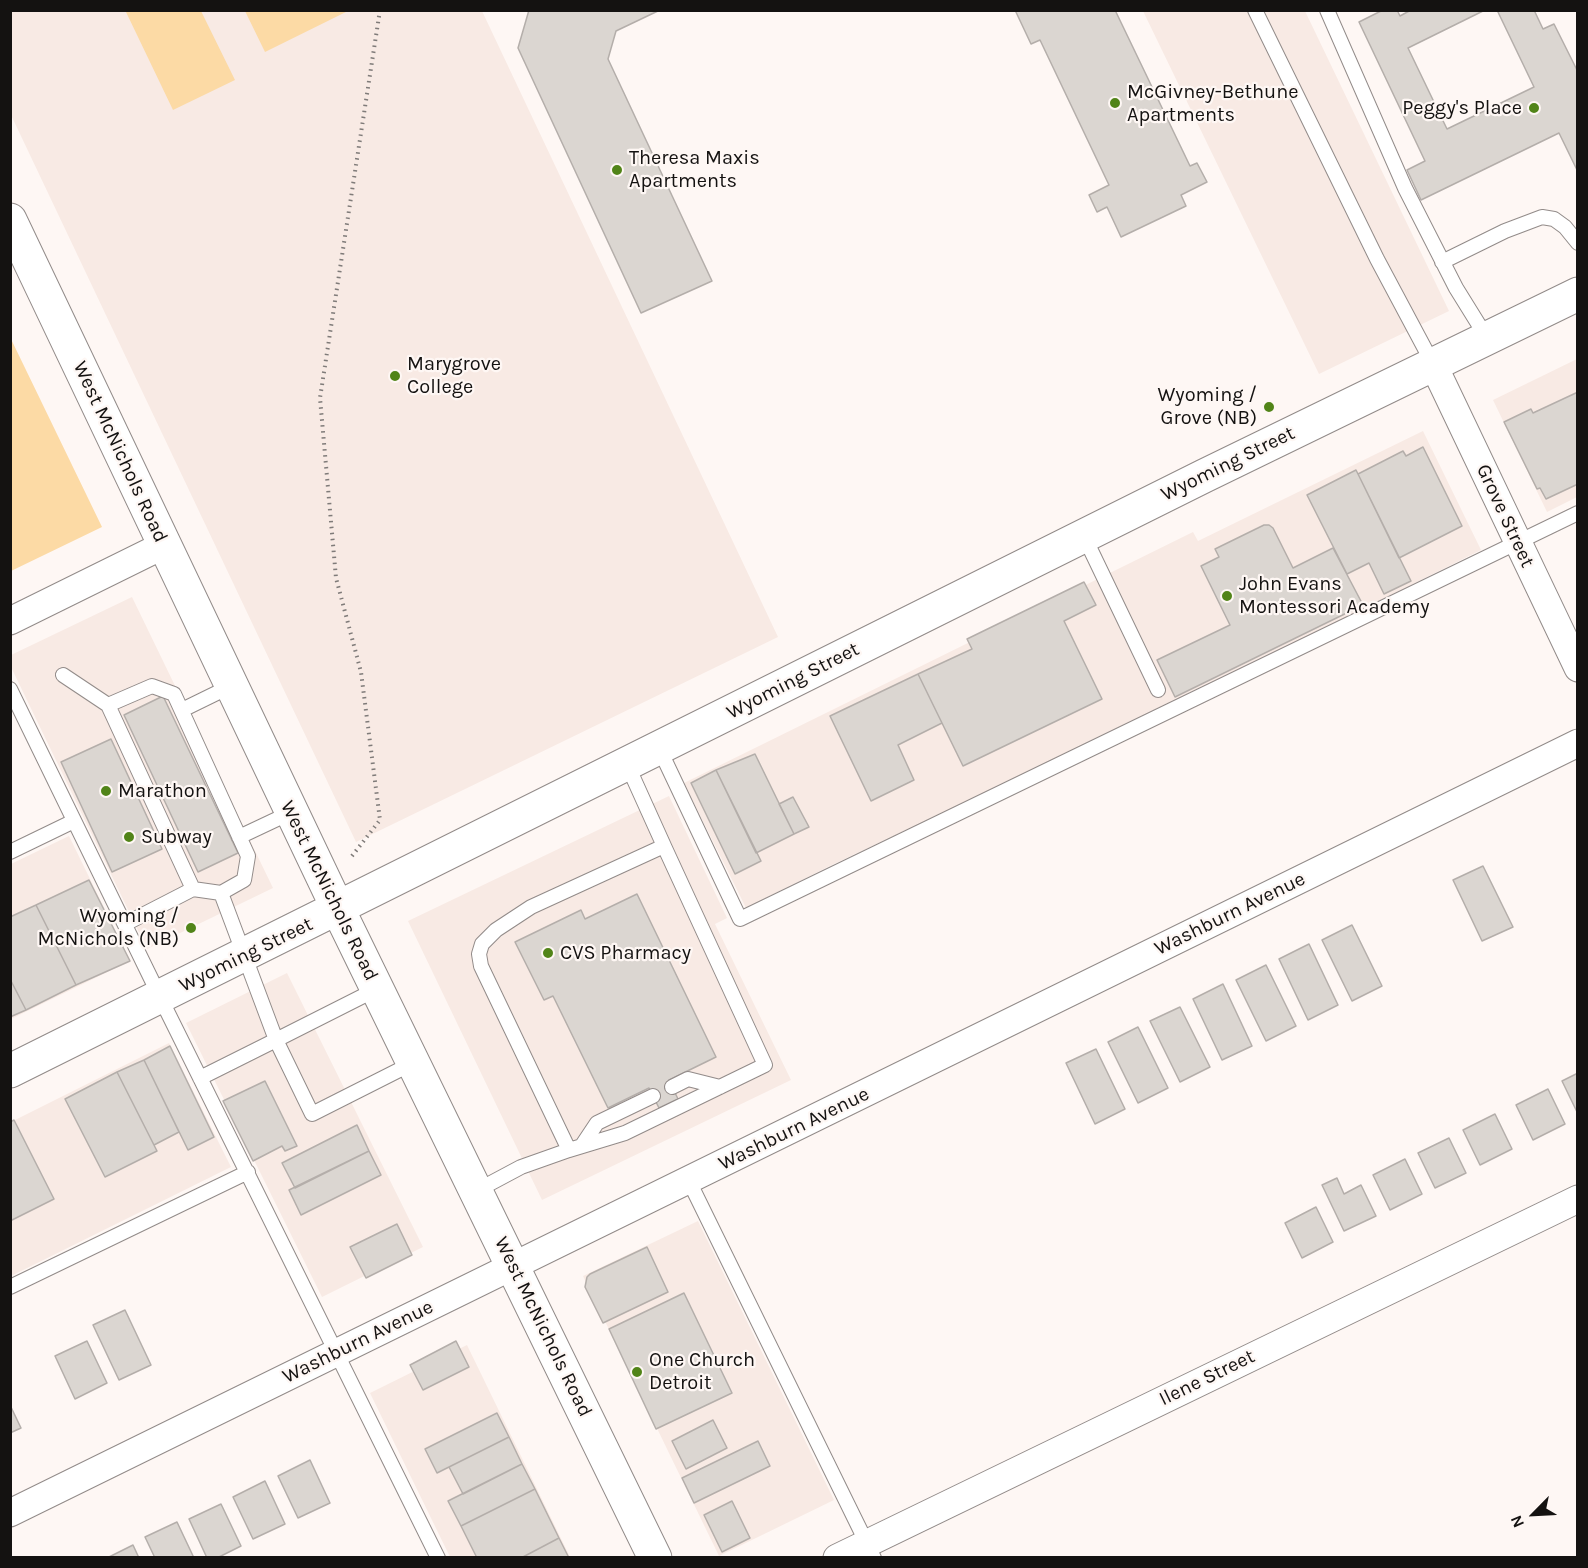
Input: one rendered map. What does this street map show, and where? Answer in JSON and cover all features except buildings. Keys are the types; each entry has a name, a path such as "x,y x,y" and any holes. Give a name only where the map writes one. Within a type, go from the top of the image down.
{"street":[{"name":"West McNichols Road","path":"10,220 291,812 655,1557"},
{"name":"Wyoming Street","path":"10,1071 1084,536 1578,294"},
{"name":"Grove Street","path":"1433,364 1578,669"},
{"path":"10,621 164,545"},
{"name":"Washburn Avenue","path":"10,1513 1578,743"},
{"name":"Ilene Street","path":"837,1557 871,1550 1578,1199"}],"lane":[{"path":"1255,10 1377,259 1433,364"},
{"path":"1327,10 1405,188 1456,288 1487,338"},
{"path":"1442,262 1504,231 1542,217 1554,219 1565,227 1578,243"},
{"path":"659,748 740,919 1578,513"},
{"path":"1084,536 1158,690"},
{"path":"63,675 108,705 168,821 184,857 193,889"},
{"path":"182,710 231,686"},
{"path":"108,705 152,687 174,694 182,710 189,740 248,856 244,880 221,893 193,889 125,924"},
{"path":"10,689 438,1557"},
{"path":"476,1191 521,1167 583,1144 625,1133 765,1065 627,764"},
{"path":"235,834 291,812"},
{"path":"10,852 74,821"},
{"path":"569,1150 481,966 479,954 482,944 496,930 531,907 664,846"},
{"path":"221,893 276,1040 312,1114 413,1063"},
{"path":"200,1078 377,989"},
{"path":"672,1087 688,1079 720,1087"},
{"path":"583,1144 597,1123 653,1096"},
{"path":"10,1287 248,1172"},
{"path":"689,1180 871,1550"}],"path":[{"path":"352,856 380,820 361,672 336,578 320,398 380,10"}],"shaded area":[{"path":"129,10 201,11 235,80 173,110 126,12"},
{"name":"Marygrove College","path":"11,11 482,11 778,637 356,842 11,115"},
{"path":"245,11 348,11 265,52"},
{"path":"1143,11 1305,11 1449,311 1319,374"},
{"path":"10,337 102,527 11,571 10,571"},
{"path":"1577,359 1577,497 1547,512 1493,400"},
{"path":"1423,431 1481,550 1153,714 834,864 746,908 684,783 1193,532 1198,541"},
{"path":"132,597 273,888 147,949 11,667 11,655"},
{"path":"669,796 727,918 715,924 791,1080 542,1200 408,921"},
{"path":"69,836 130,961 11,1019 11,864"},
{"path":"287,973 423,1247 322,1297 186,1023"},
{"path":"169,1043 231,1167 11,1276 11,1122"},
{"path":"698,1221 834,1500 719,1556 583,1276"},
{"path":"467,1345 570,1557 450,1557 370,1393"}],"place":[{"name":"McGivney-Bethune Apartments","path":"1115,103"},
{"name":"Peggy's Place","path":"1534,108"},
{"name":"Theresa Maxis Apartments","path":"617,170"},
{"name":"Marygrove College","path":"395,376"},
{"name":"Wyoming / Grove (NB)","path":"1269,407"},
{"name":"John Evans Montessori Academy","path":"1227,596"},
{"name":"Marathon","path":"106,791"},
{"name":"Subway","path":"129,837"},
{"name":"Wyoming / McNichols (NB)","path":"191,928"},
{"name":"CVS Pharmacy","path":"548,953"},
{"name":"One Church Detroit","path":"637,1372"}]}
